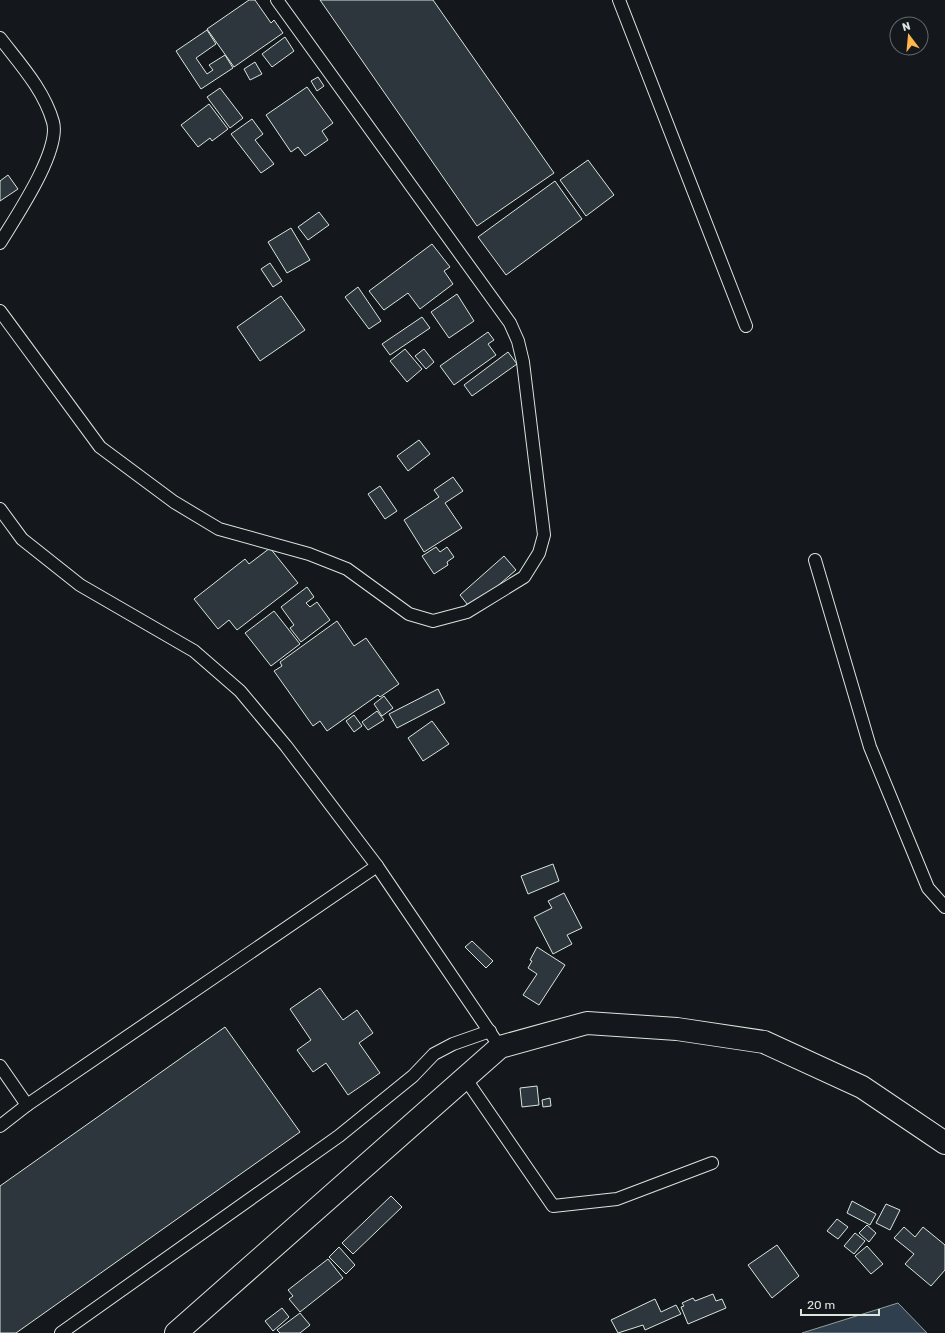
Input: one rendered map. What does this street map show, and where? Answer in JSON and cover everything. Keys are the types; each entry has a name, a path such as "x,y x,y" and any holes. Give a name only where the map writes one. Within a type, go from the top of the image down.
{"street":[{"path":"176,1333 465,1078 495,1039 587,1023 677,1029 764,1042 862,1087 945,1143"}],"lane":[{"path":"0,311 100,446 174,502 219,529 309,554 348,568 409,614 433,621 467,612 524,577 539,553 544,535 523,362 518,341 510,323 277,0"},
{"path":"619,0 746,326"},
{"path":"0,38 24,69 44,100 54,124 51,148 41,172 0,243"},
{"path":"0,509 22,539 80,585 194,651 240,691 286,746 377,866 495,1039 453,1044 434,1054 413,1076 339,1136 62,1333"},
{"path":"815,560 870,747 928,888 945,907"},
{"path":"0,1126 27,1105 377,866"},
{"path":"0,1066 27,1105"},
{"path":"465,1078 553,1206 617,1198 712,1162"}],"water":[{"path":"898,1303 927,1333 802,1333"}],"building":[{"path":"249,0 255,0 271,23 274,20 283,33 234,67 207,29"},
{"path":"320,0 433,0 554,173 477,226"},
{"path":"207,30 216,44 196,58 207,74 213,70 209,65 225,55 233,68 201,89 176,51"},
{"path":"285,37 294,51 272,67 262,54"},
{"path":"255,62 262,74 250,80 244,69"},
{"path":"318,77 324,86 317,91 311,81"},
{"path":"307,87 333,123 322,131 328,140 305,156 298,147 291,152 266,115"},
{"path":"220,88 243,118 230,128 207,97"},
{"path":"209,104 228,129 212,141 210,138 198,147 181,125"},
{"path":"252,119 263,134 255,140 274,164 261,173 231,134"},
{"path":"588,160 614,195 586,216 560,180"},
{"path":"8,175 18,189 0,201 0,181"},
{"path":"555,181 582,219 506,275 478,237"},
{"path":"319,212 329,225 308,240 298,227"},
{"path":"291,228 310,260 287,273 268,242"},
{"path":"432,244 450,267 444,271 453,284 420,309 408,293 384,310 369,291"},
{"path":"270,263 282,281 273,287 261,269"},
{"path":"358,287 381,321 369,329 345,297"},
{"path":"457,294 474,321 449,338 431,312"},
{"path":"281,296 305,330 260,361 237,327"},
{"path":"422,317 430,328 390,355 382,344"},
{"path":"488,332 494,340 488,344 496,355 454,385 440,366"},
{"path":"405,349 422,369 407,382 390,361"},
{"path":"424,349 434,362 426,369 415,356"},
{"path":"508,352 517,364 472,396 464,385"},
{"path":"419,440 430,454 408,471 397,456"},
{"path":"453,477 463,491 445,503 462,528 424,552 404,520 439,497 434,490"},
{"path":"380,486 397,511 385,519 368,494"},
{"path":"436,547 440,552 447,547 454,557 447,562 448,565 434,574 422,556"},
{"path":"270,548 298,583 237,630 229,620 218,629 194,599 245,559 249,564"},
{"path":"504,556 516,570 471,609 460,595"},
{"path":"307,587 314,597 306,603 310,607 317,602 330,620 301,642 290,628 294,625 281,607"},
{"path":"274,611 300,644 271,666 245,633"},
{"path":"337,621 354,646 366,638 399,684 380,697 378,695 327,731 320,721 313,726 274,671 282,666 280,662"},
{"path":"438,689 445,703 397,728 389,714"},
{"path":"384,696 393,708 382,716 374,704"},
{"path":"377,711 384,720 368,730 362,722"},
{"path":"354,715 362,726 354,732 346,721"},
{"path":"432,721 449,744 423,761 408,738"},
{"path":"553,864 559,881 528,894 521,876"},
{"path":"564,893 582,928 567,935 572,944 553,954 534,917 552,908 548,901"},
{"path":"472,941 493,961 486,968 465,947"},
{"path":"537,947 565,965 539,1005 523,995 537,974 528,968 532,961 530,960"},
{"path":"320,988 343,1020 357,1010 373,1033 359,1043 380,1073 348,1095 326,1063 313,1072 297,1050 311,1040 290,1009"},
{"path":"225,1027 300,1132 16,1333 0,1333 0,1186"},
{"path":"537,1086 539,1105 522,1107 520,1088"},
{"path":"550,1098 551,1106 543,1107 542,1100"},
{"path":"391,1196 402,1207 353,1254 342,1243"},
{"path":"852,1201 876,1214 870,1225 847,1213"},
{"path":"886,1204 900,1210 890,1230 876,1223"},
{"path":"837,1219 848,1227 838,1239 827,1231"},
{"path":"867,1225 876,1233 869,1242 859,1233"},
{"path":"904,1227 915,1237 923,1227 945,1245 945,1270 931,1286 905,1264 914,1254 894,1238"},
{"path":"855,1233 865,1241 854,1254 844,1246"},
{"path":"777,1245 799,1276 772,1298 748,1265"},
{"path":"867,1246 883,1264 871,1274 855,1256"},
{"path":"339,1247 355,1265 346,1274 329,1257"},
{"path":"328,1259 343,1278 300,1312 289,1299 293,1296 288,1290"},
{"path":"713,1294 716,1301 722,1299 726,1308 688,1324 681,1307 684,1306 682,1303 693,1298 695,1301"},
{"path":"655,1299 661,1312 676,1305 681,1314 645,1330 643,1325 618,1333 611,1320"},
{"path":"282,1308 289,1317 273,1331 265,1321"},
{"path":"300,1313 310,1325 300,1333 280,1333 277,1330"}]}
